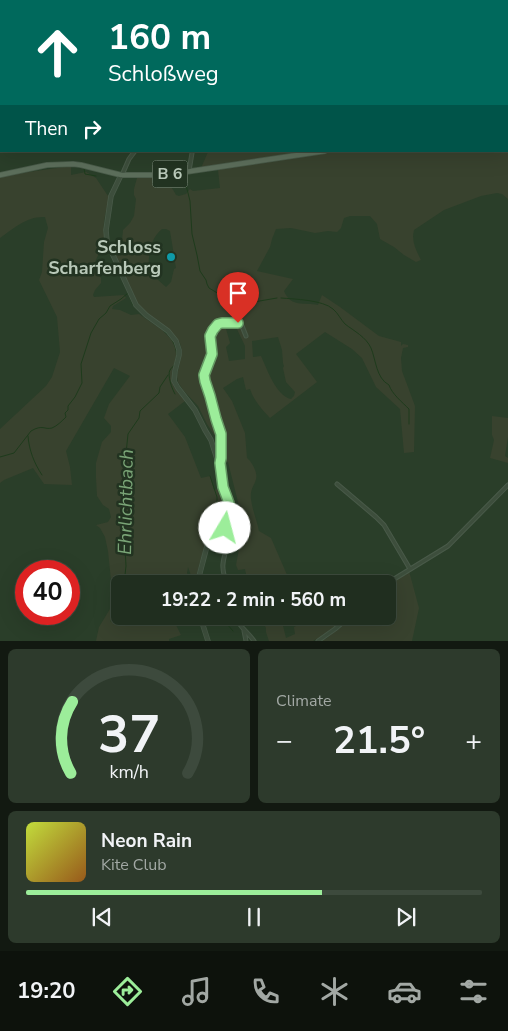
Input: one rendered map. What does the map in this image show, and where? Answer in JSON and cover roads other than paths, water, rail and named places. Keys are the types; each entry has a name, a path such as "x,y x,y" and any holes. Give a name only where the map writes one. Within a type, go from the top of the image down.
{"main road":[{"name":"B 6","path":"0,175 47,165 81,165 120,175 153,176 318,152"}],"street":[{"path":"134,152 120,175 111,196 106,230 107,242 136,305 168,331 176,341 179,355 174,381 195,410 211,440 220,463"},
{"path":"188,172 192,154"},
{"path":"224,575 223,562 228,544 225,528 230,512 223,487 220,463 220,429 204,375 212,354 210,336 218,324 238,323 242,326 246,336"},
{"path":"337,484 376,516 410,569"},
{"path":"396,578 448,546 508,485"},
{"path":"199,575 207,546 215,535 225,528"},
{"path":"406,562 415,566"},
{"path":"203,625 208,641"},
{"path":"240,625 244,631 246,641"},
{"path":"318,641 340,625"},
{"path":"244,631 254,641"}],"waterway":[{"path":"84,168 85,174 96,176"},
{"path":"186,182 190,201 192,234 200,271 209,288 224,297 248,303 277,298"},
{"path":"124,283 133,305 144,316"},
{"path":"0,457 14,453 31,431 38,428 52,428 66,417 65,413 68,410 68,406 82,383 81,364 91,333 99,319 110,306 128,293"},
{"path":"281,298 308,300 328,306 335,311 345,324 363,337 371,348 381,378 409,409 409,424"},
{"path":"161,328 169,335 176,348 175,364 170,370 169,375 175,394"},
{"name":"Ehrlichtbach","path":"125,575 124,529 126,512 123,483 128,434 139,418 140,411 159,393 160,387 168,375"},
{"path":"28,436 32,456 42,475"},
{"path":"210,476 217,497 216,519"},
{"path":"228,625 233,631"}],"place":[{"name":"Schloss Scharfenberg","path":"171,257"}]}
